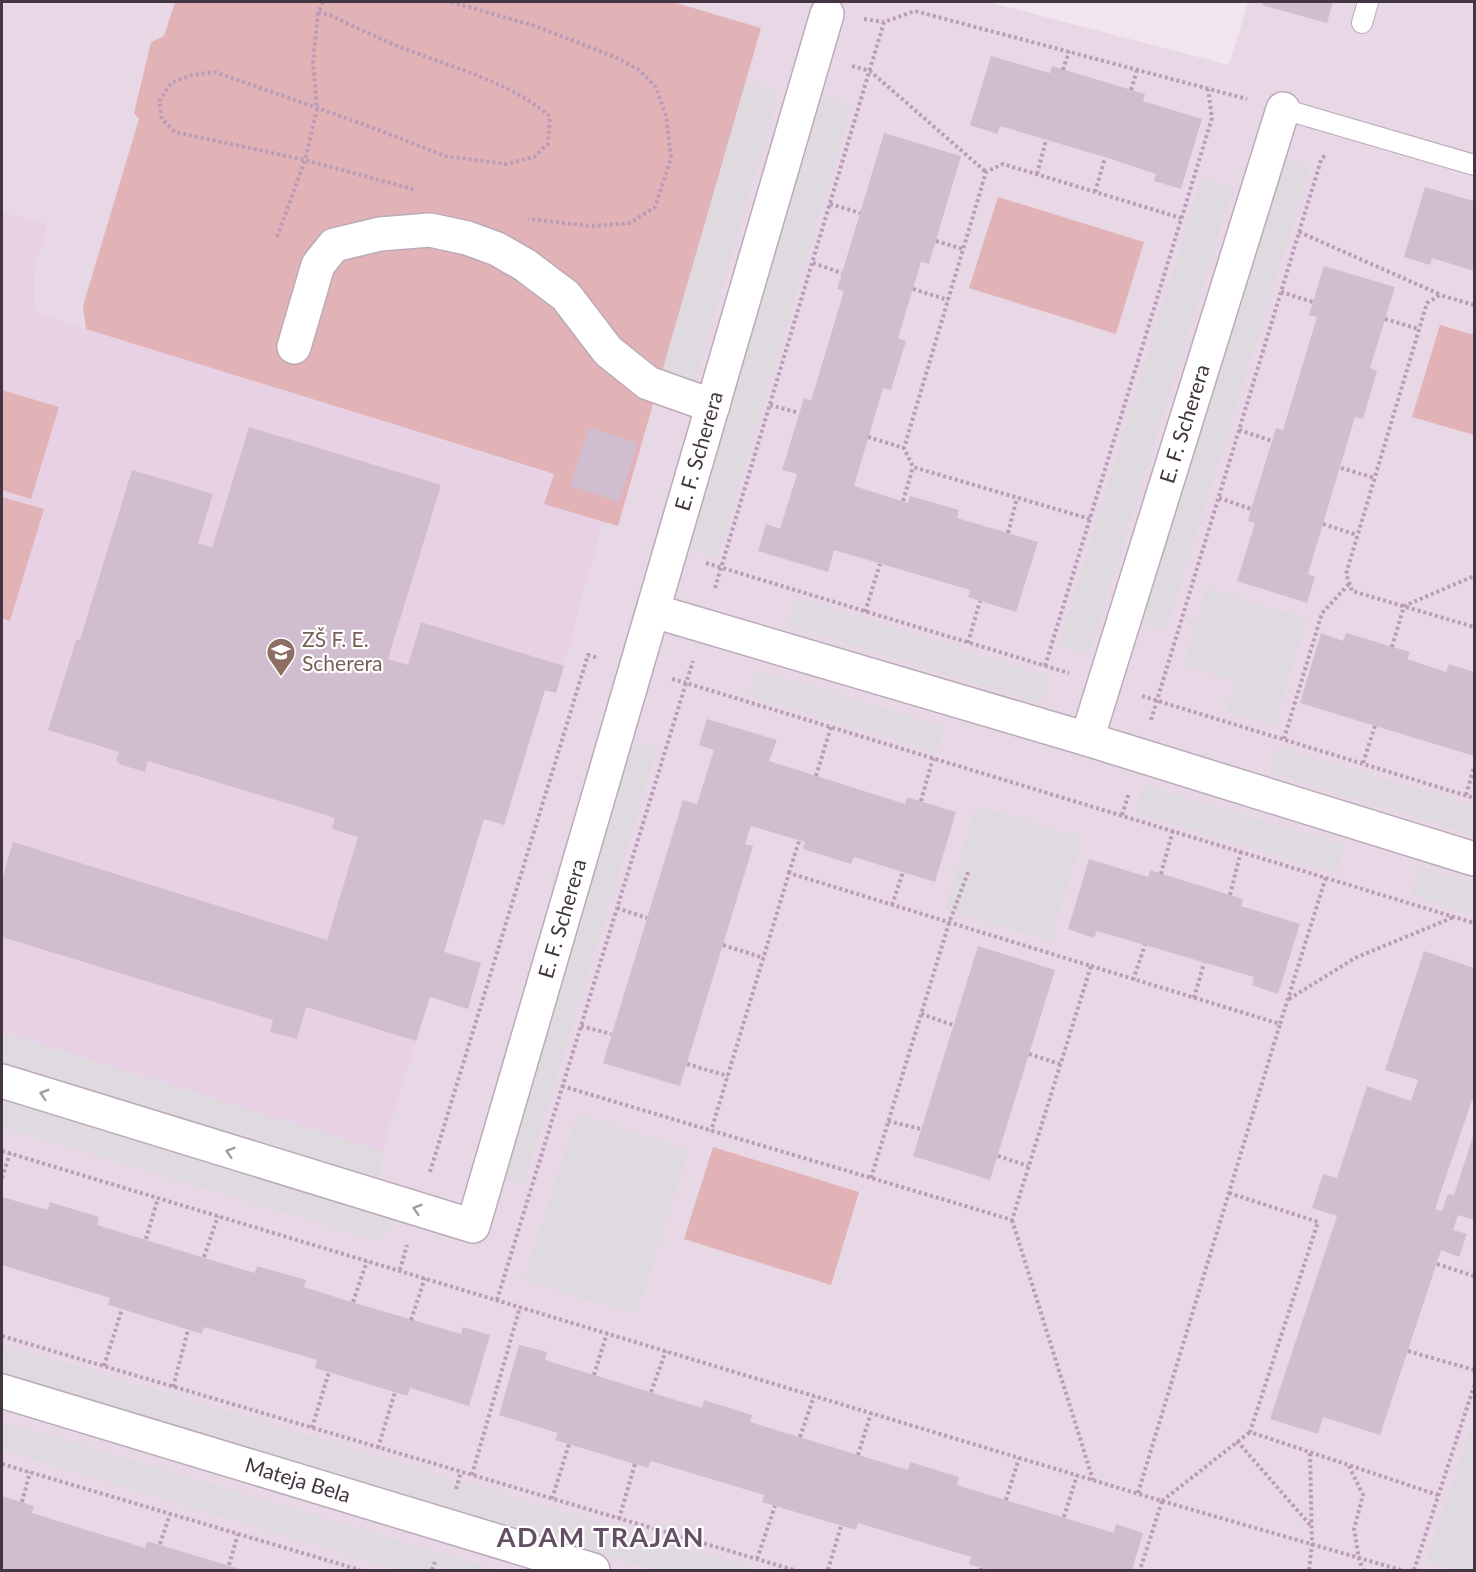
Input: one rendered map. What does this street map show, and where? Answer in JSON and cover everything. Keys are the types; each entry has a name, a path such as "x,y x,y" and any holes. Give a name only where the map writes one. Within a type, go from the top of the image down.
{"street":[{"name":"E. F. Scherera","path":"418,1210 473,1226 827,15"},
{"name":"E. F. Scherera","path":"1087,739 1283,109"},
{"path":"294,347 318,264 334,245 380,234 430,230 467,237 497,249 525,265 566,296 608,351 648,383 713,406"},
{"path":"654,611 1087,739 1474,859"},
{"path":"2,1081 418,1210"},
{"name":"Mateja Bela","path":"2,1391 592,1570"}],"lane":[{"path":"1362,23 1368,2"},
{"path":"1283,109 1474,165"}],"path":[{"path":"278,237 305,160 317,109 313,62 318,13 323,2"},
{"path":"451,2 536,26 615,57 639,70 651,81 656,87 663,106 671,158 655,207 630,223 592,226 520,219"},
{"path":"496,1300 704,626 884,22 915,11 1283,109"},
{"path":"318,13 327,14 404,49 490,80 531,100 550,116 548,144 534,157 506,164 445,156 215,72 192,75 171,83 159,101 162,118 175,132 305,160 417,190"},
{"path":"1063,69 1069,51"},
{"path":"1131,90 1137,69"},
{"path":"870,71 987,172"},
{"path":"1045,666 1212,117 1208,89"},
{"path":"1122,815 1321,160 1346,127"},
{"path":"1037,174 1046,140"},
{"path":"1095,192 1105,158"},
{"path":"903,501 913,467 904,448 987,172 1003,164 1181,218"},
{"path":"830,204 860,213"},
{"path":"1299,232 1440,295 1474,306"},
{"path":"936,241 963,249"},
{"path":"813,263 842,273"},
{"path":"913,289 948,300"},
{"path":"1281,292 1313,302"},
{"path":"1440,295 1427,303 1346,574 1353,591 1474,627"},
{"path":"1385,319 1419,329"},
{"path":"770,405 799,413"},
{"path":"1239,430 1272,441"},
{"path":"868,437 904,448"},
{"path":"913,467 1090,519"},
{"path":"1341,468 1375,478"},
{"path":"1008,533 1017,498"},
{"path":"1219,498 1251,509"},
{"path":"1323,524 1357,535"},
{"path":"866,612 880,564"},
{"path":"1404,606 1474,576"},
{"path":"1284,739 1322,612 1350,584"},
{"path":"968,643 980,601"},
{"path":"1392,647 1404,606"},
{"path":"400,1270 588,656 686,683 1474,922"},
{"path":"1364,763 1375,726"},
{"path":"816,776 831,727"},
{"path":"921,801 933,758"},
{"path":"1466,795 1474,767"},
{"path":"1161,874 1173,830"},
{"path":"711,1131 800,841"},
{"path":"1230,895 1242,851"},
{"path":"871,1178 949,923 969,870"},
{"path":"892,905 903,872"},
{"path":"789,873 1280,1024"},
{"path":"1138,1493 1326,877"},
{"path":"617,908 647,918"},
{"path":"1288,999 1355,958 1454,916"},
{"path":"723,945 764,958"},
{"path":"1133,980 1145,945"},
{"path":"1194,998 1204,963"},
{"path":"1091,966 1012,1220 1093,1480"},
{"path":"921,1014 953,1025"},
{"path":"581,1026 611,1034"},
{"path":"1029,1054 1060,1064"},
{"path":"687,1064 728,1076"},
{"path":"562,1086 1012,1220"},
{"path":"888,1121 921,1129"},
{"path":"2,1150 1162,1501 1401,1570"},
{"path":"2,1178 10,1153"},
{"path":"998,1156 1029,1167"},
{"path":"1140,1570 1162,1501 1250,1432 1318,1222 1229,1193"},
{"path":"146,1239 158,1198"},
{"path":"204,1257 218,1216"},
{"path":"353,1302 367,1261"},
{"path":"1437,1264 1474,1276"},
{"path":"411,1320 424,1278"},
{"path":"472,1475 520,1307"},
{"path":"104,1366 122,1310"},
{"path":"173,1387 188,1329"},
{"path":"594,1375 608,1333"},
{"path":"2,1336 794,1570"},
{"path":"651,1392 666,1351"},
{"path":"1408,1351 1474,1370"},
{"path":"312,1428 329,1372"},
{"path":"1414,1570 1474,1386"},
{"path":"378,1448 395,1392"},
{"path":"800,1437 814,1396"},
{"path":"858,1455 871,1413"},
{"path":"1250,1432 1438,1495"},
{"path":"1237,1441 1311,1526"},
{"path":"552,1499 569,1444"},
{"path":"1309,1570 1312,1545 1310,1452"},
{"path":"1006,1500 1019,1458"},
{"path":"2,1464 360,1570"},
{"path":"619,1519 635,1464"},
{"path":"1348,1465 1363,1495 1354,1529 1363,1570"},
{"path":"22,1502 30,1472"},
{"path":"1064,1517 1077,1475"},
{"path":"758,1560 775,1506"},
{"path":"160,1544 170,1514"},
{"path":"828,1570 842,1526"},
{"path":"229,1565 238,1534"}],"shaded area":[{"path":"2,2 988,2 1229,65 1248,2 1474,2 1474,1570 2,1570"},
{"path":"175,2 673,2 761,28 618,526 544,504 554,474 86,329 83,306 139,119 134,113 151,42 164,36"},
{"path":"746,83 779,92 693,387 660,378"},
{"path":"822,97 852,106 718,558 688,548"},
{"path":"1279,159 1310,168 1166,631 1135,621"},
{"path":"1202,177 1233,187 1089,655 1059,645"},
{"path":"998,197 1144,242 1116,334 969,288"},
{"name":"ZŠ F. E. Scherera","path":"2,212 47,224 34,271 35,313 554,475 544,504 603,521 556,693 545,691 504,825 484,819 444,951 481,963 468,1009 430,997 382,1151 2,1032"},
{"path":"1440,325 1474,335 1474,435 1412,417"},
{"path":"2,390 59,407 31,499 2,490"},
{"path":"2,497 44,509 10,621 2,618"},
{"path":"1207,588 1307,619 1274,726 1226,711 1235,681 1183,665"},
{"path":"796,597 1050,677 1041,704 788,624"},
{"path":"756,669 945,727 937,753 748,695"},
{"path":"629,738 657,749 524,1184 497,1176"},
{"path":"1278,747 1474,806 1474,835 1270,772"},
{"path":"1144,785 1345,845 1336,873 1136,813"},
{"path":"976,806 1082,837 1051,941 945,910"},
{"path":"1420,866 1474,884 1474,916 1411,895"},
{"path":"2,1032 382,1151 380,1183 2,1064"},
{"path":"6,1100 401,1217 379,1241 2,1127 2,1104"},
{"path":"577,1114 689,1150 636,1315 524,1280"},
{"path":"713,1147 859,1192 831,1285 684,1239"},
{"path":"2,1344 756,1570 656,1570 2,1374"},
{"path":"1474,1419 1474,1570 1456,1570 1426,1560"},
{"path":"2,1421 496,1570 398,1570 2,1450"}],"building":[{"path":"1263,2 1333,2 1327,23 1262,5"},
{"path":"991,56 1050,73 1052,66 1145,94 1143,101 1202,119 1181,189 1154,181 1156,174 1111,159 1000,126 997,134 970,125"},
{"path":"884,133 961,156 929,264 921,262 898,338 906,341 891,390 883,388 854,486 908,503 910,496 959,510 957,518 1038,542 1016,612 968,597 970,590 834,550 828,572 758,551 766,524 780,529 797,474 782,470 804,398 811,401 844,291 837,289"},
{"path":"1425,187 1474,201 1474,271 1432,258 1430,265 1404,257"},
{"path":"1324,266 1395,287 1370,368 1377,371 1363,419 1355,417 1308,574 1315,577 1307,603 1237,581 1255,523 1248,521 1251,509 1276,428 1283,430 1317,317 1309,315"},
{"path":"249,427 441,485 388,659 408,665 421,622 564,666 556,693 545,690 504,825 484,819 444,952 481,963 468,1009 430,997 416,1041 306,1007 297,1039 270,1032 273,1020 2,937 2,880 13,842 327,940 358,837 332,829 335,818 148,761 145,772 119,764 119,761 116,761 119,752 48,730 76,640 80,640 132,470 213,494 198,543 212,548"},
{"path":"589,428 638,443 619,502 570,486"},
{"path":"1321,633 1343,641 1346,633 1410,652 1407,659 1446,672 1449,664 1474,672 1474,756 1300,703"},
{"path":"707,719 777,740 769,761 905,804 907,797 956,812 935,882 854,857 851,864 803,849 805,842 751,826 745,844 753,846 680,1086 603,1063 683,800 697,804 714,750 699,745"},
{"path":"1089,859 1148,877 1150,870 1243,899 1241,906 1300,924 1278,994 1252,985 1254,977 1097,931 1094,938 1068,929"},
{"path":"978,946 1055,970 990,1180 913,1156"},
{"path":"1424,951 1474,968 1474,1100 1472,1100 1435,1209 1442,1211 1448,1194 1454,1195 1474,1133 1474,1220 1458,1215 1453,1230 1467,1234 1459,1257 1441,1250 1380,1435 1323,1417 1318,1434 1270,1419 1337,1216 1312,1208 1323,1174 1337,1178 1367,1086 1411,1101 1418,1080 1385,1070"},
{"path":"2,1197 48,1210 50,1202 99,1217 97,1225 208,1259 255,1273 257,1266 306,1280 304,1287 461,1334 463,1327 490,1335 469,1406 410,1388 408,1395 404,1395 315,1368 317,1360 204,1327 202,1334 108,1305 110,1298 2,1265"},
{"path":"519,1345 547,1352 545,1360 702,1408 704,1400 752,1415 750,1422 908,1470 910,1462 959,1477 957,1485 1114,1533 1116,1524 1143,1533 1132,1570 989,1570 969,1564 971,1557 858,1523 856,1530 762,1502 764,1495 651,1461 648,1468 555,1440 558,1433 499,1415"},
{"path":"2,1496 34,1506 32,1513 145,1548 147,1541 243,1570 2,1570"}],"place":[{"name":"ZŠ F. E. Scherera","path":"281,678"}],"district":[{"name":"ADAM TRAJAN","path":"601,1538"}]}
